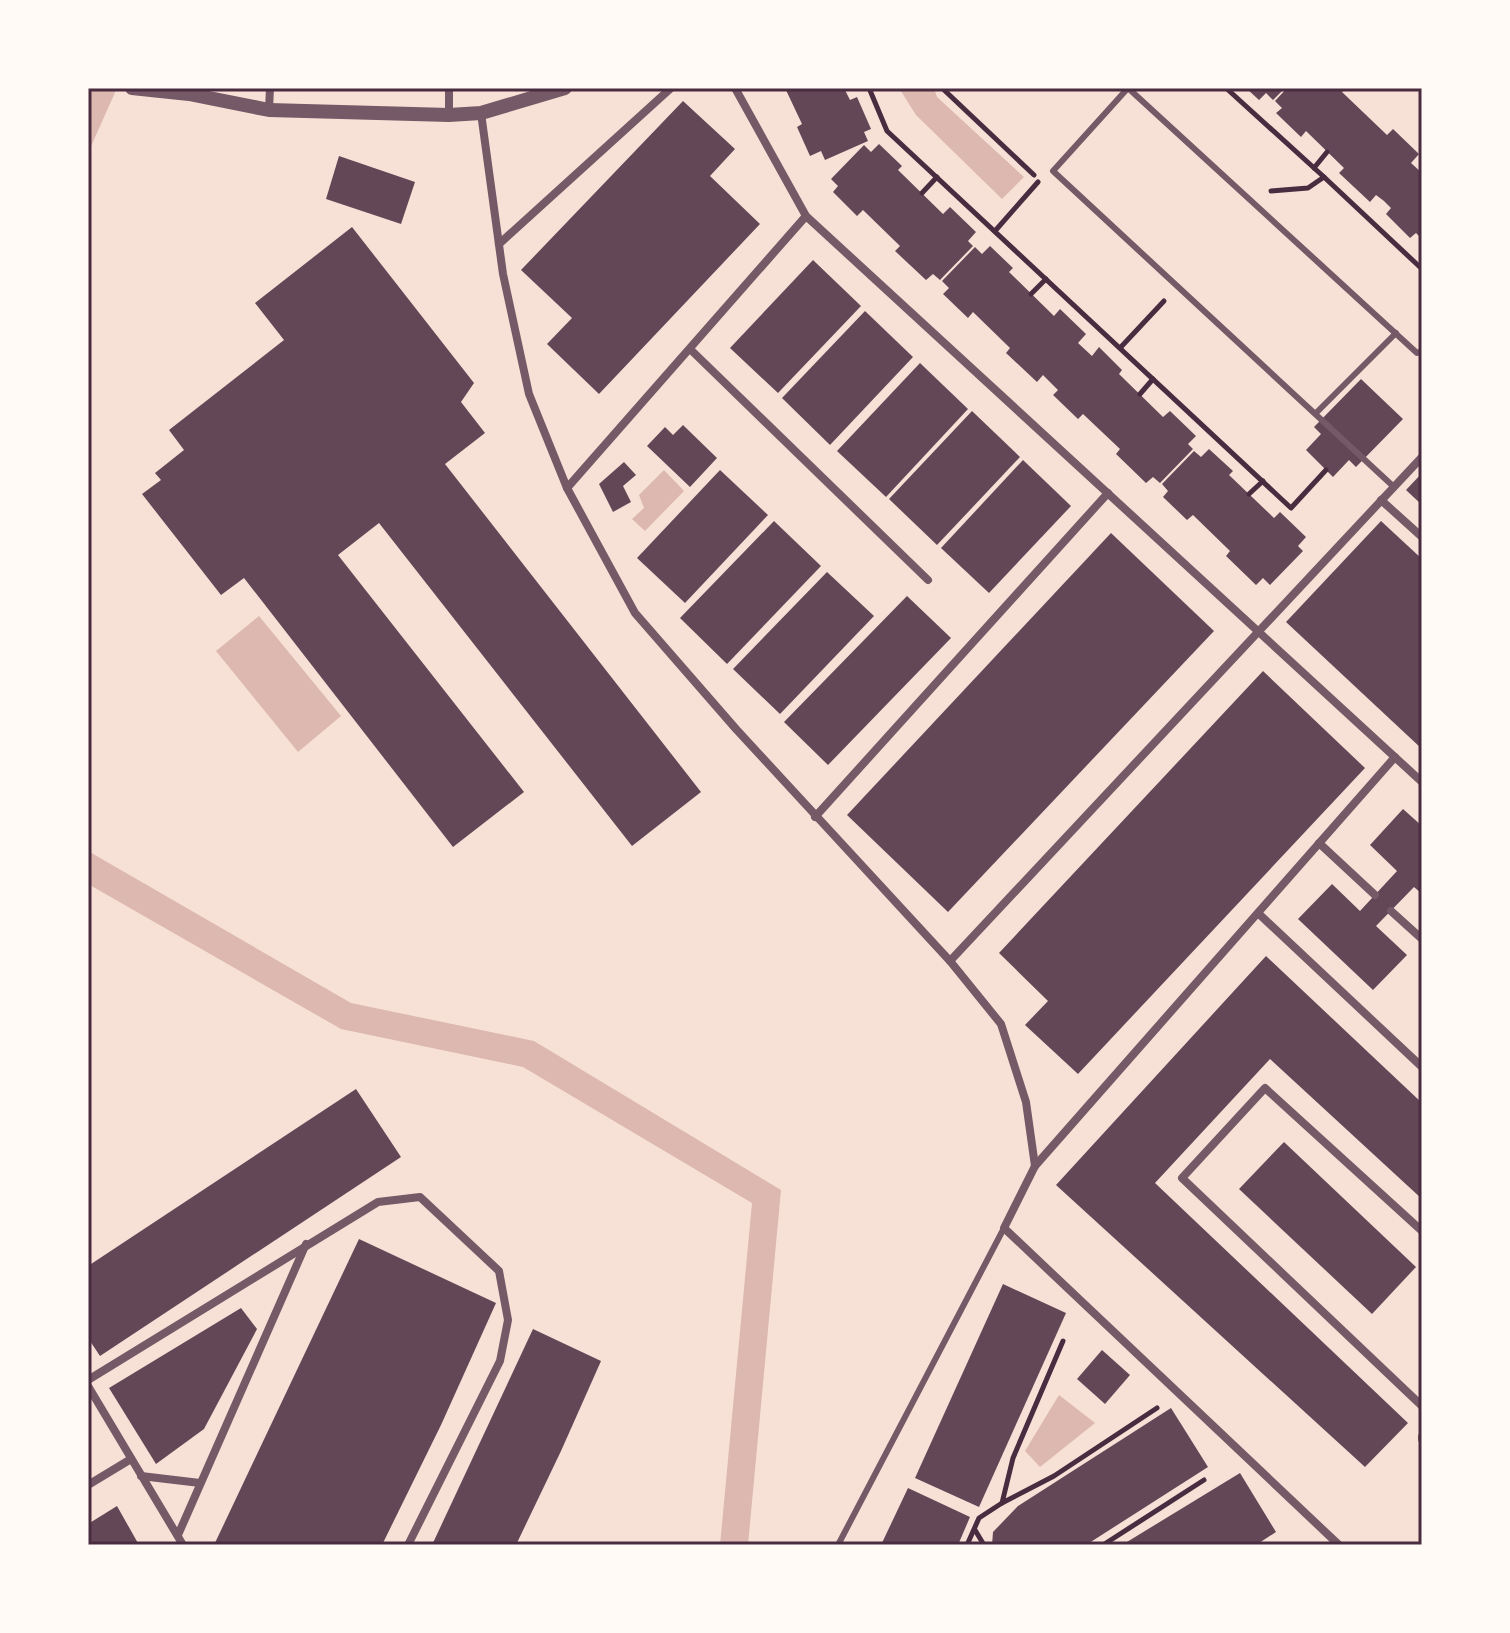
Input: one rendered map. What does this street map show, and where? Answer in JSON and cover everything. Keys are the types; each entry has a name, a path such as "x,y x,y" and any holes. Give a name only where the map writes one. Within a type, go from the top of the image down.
{"street":[{"path":"132,88 189,94 269,110 449,115 481,113 565,88"},
{"path":"269,110 270,88"},
{"path":"449,88 449,115"},
{"path":"499,244 671,88"},
{"path":"735,88 806,216 1422,782"},
{"path":"481,113 499,244 529,394 567,488 635,613 815,817 950,961 1001,1024 1026,1102 1035,1166"},
{"path":"567,488 806,216"},
{"path":"691,350 928,580"},
{"path":"950,961 1422,457"},
{"path":"815,817 1108,493"},
{"path":"1381,500 1422,537"},
{"path":"1339,1545 1004,1228 1035,1166 1395,757"},
{"path":"1319,843 1375,895"},
{"path":"1391,911 1422,939"},
{"path":"1258,913 1422,1067"},
{"path":"1422,1231 1265,1088 1182,1178 1422,1406"},
{"path":"183,1545 88,1383 307,1243 378,1202 420,1197 499,1271 508,1320 500,1361 408,1545"},
{"path":"178,1535 307,1243"},
{"path":"88,1485 131,1459"},
{"path":"141,1476 200,1483"}],"lane":[{"path":"1394,487 1317,412 1053,171 1128,88 1417,353 1422,351"},
{"path":"1317,412 1396,333"},
{"path":"838,1545 1004,1228"}],"path":[{"path":"869,88 887,131 1291,508 1326,470"},
{"path":"942,88 1039,181 995,231"},
{"path":"1226,88 1422,269"},
{"path":"1314,168 1327,152"},
{"path":"922,193 937,177"},
{"path":"1255,205 1270,191 1308,188 1324,177"},
{"path":"1031,294 1046,279"},
{"path":"1120,348 1179,286"},
{"path":"1140,394 1153,379"},
{"path":"1249,494 1263,481"},
{"path":"1002,1503 1013,1458 1063,1341"},
{"path":"967,1545 979,1518 1054,1476 1157,1408"},
{"path":"1103,1545 1204,1480"},
{"path":"974,1529 984,1545"}],"shaded area":[{"path":"117,88 88,153 88,90"},
{"path":"899,88 934,88 937,97 1024,177 1002,199 916,115"},
{"path":"664,470 684,491 645,531 632,519 644,508 639,495"},
{"path":"259,616 341,716 298,752 216,651"},
{"path":"88,851 351,1003 534,1041 781,1190 748,1545 720,1545 752,1203 523,1067 341,1029 88,884"},
{"path":"1059,1395 1095,1423 1040,1467 1025,1451"}],"building":[{"path":"785,88 844,88 850,100 857,97 871,129 864,132 868,141 825,160 821,151 810,156 797,127 802,124"},
{"path":"1246,88 1285,88 1273,100 1266,93 1259,100"},
{"path":"1287,88 1346,88 1342,92 1387,135 1393,129 1419,154 1411,163 1422,173 1422,239 1416,233 1410,238 1386,214 1391,208 1384,201 1376,195 1370,202 1339,173 1344,168 1306,131 1301,137 1276,113 1282,108 1275,101"},
{"path":"683,101 735,149 710,176 760,224 599,394 547,344 572,318 521,270"},
{"path":"879,144 902,166 898,170 943,214 950,207 976,232 968,241 973,246 940,280 933,274 926,280 895,251 900,246 863,210 857,216 833,192 838,186 831,179 864,145 871,152"},
{"path":"339,156 415,182 401,224 326,199"},
{"path":"352,227 474,383 461,402 485,433 445,464 701,792 632,846 379,523 338,555 524,792 453,847 244,578 221,595 142,494 161,480 155,473 184,450 169,430 284,340 255,303"},
{"path":"990,246 1013,268 1009,272 1054,316 1060,309 1086,334 1078,343 1092,356 1099,347 1122,370 1119,374 1163,417 1170,411 1196,436 1188,444 1193,449 1160,483 1153,477 1146,483 1116,454 1120,449 1083,414 1078,419 1053,395 1058,390 1043,375 1037,382 1006,353 1010,348 973,312 968,318 943,294 949,288 942,281 975,247 982,254"},
{"path":"813,260 861,306 778,393 730,348"},
{"path":"865,311 913,357 830,445 782,398"},
{"path":"920,363 968,409 886,497 837,451"},
{"path":"1361,379 1403,419 1356,467 1349,460 1333,477 1306,450 1321,434 1314,427"},
{"path":"972,411 1020,457 937,545 889,499"},
{"path":"683,425 717,458 690,487 647,446 665,427 673,435"},
{"path":"1209,449 1233,471 1229,475 1274,518 1280,512 1306,537 1298,546 1303,551 1270,585 1263,578 1256,585 1226,556 1230,551 1193,515 1187,520 1163,497 1168,491 1162,484 1194,451 1201,457"},
{"path":"1023,460 1071,506 989,593 941,548"},
{"path":"624,462 636,475 623,486 631,502 613,512 599,484"},
{"path":"720,470 768,515 685,603 637,558"},
{"path":"1422,473 1422,505 1406,490"},
{"path":"774,521 821,566 727,664 680,618"},
{"path":"1381,521 1422,559 1422,749 1286,622"},
{"path":"1111,533 1214,631 948,912 847,815"},
{"path":"827,572 874,616 780,714 733,669"},
{"path":"907,596 951,638 828,765 784,722"},
{"path":"1263,671 1365,768 1078,1074 1025,1025 1048,1001 999,953"},
{"path":"1403,809 1422,826 1422,894 1414,887 1376,926 1407,955 1373,990 1298,919 1332,884 1360,911 1397,871 1370,845"},
{"path":"1266,956 1422,1103 1422,1199 1270,1059 1155,1183 1408,1423 1365,1467 1056,1185"},
{"path":"356,1089 401,1157 100,1356 88,1338 88,1266"},
{"path":"1284,1142 1416,1267 1372,1314 1239,1189"},
{"path":"359,1239 496,1303 441,1425 382,1545 214,1545"},
{"path":"1003,1284 1066,1313 979,1507 915,1478"},
{"path":"241,1308 257,1329 204,1429 156,1464 109,1388"},
{"path":"533,1329 601,1361 561,1451 516,1545 432,1545"},
{"path":"1102,1350 1130,1375 1105,1404 1077,1379"},
{"path":"1171,1408 1208,1467 1086,1545 992,1545 993,1532 1018,1506"},
{"path":"1240,1473 1276,1532 1256,1545 1122,1545"},
{"path":"908,1488 970,1517 958,1545 881,1545"},
{"path":"117,1506 139,1545 88,1545 88,1524"}]}
